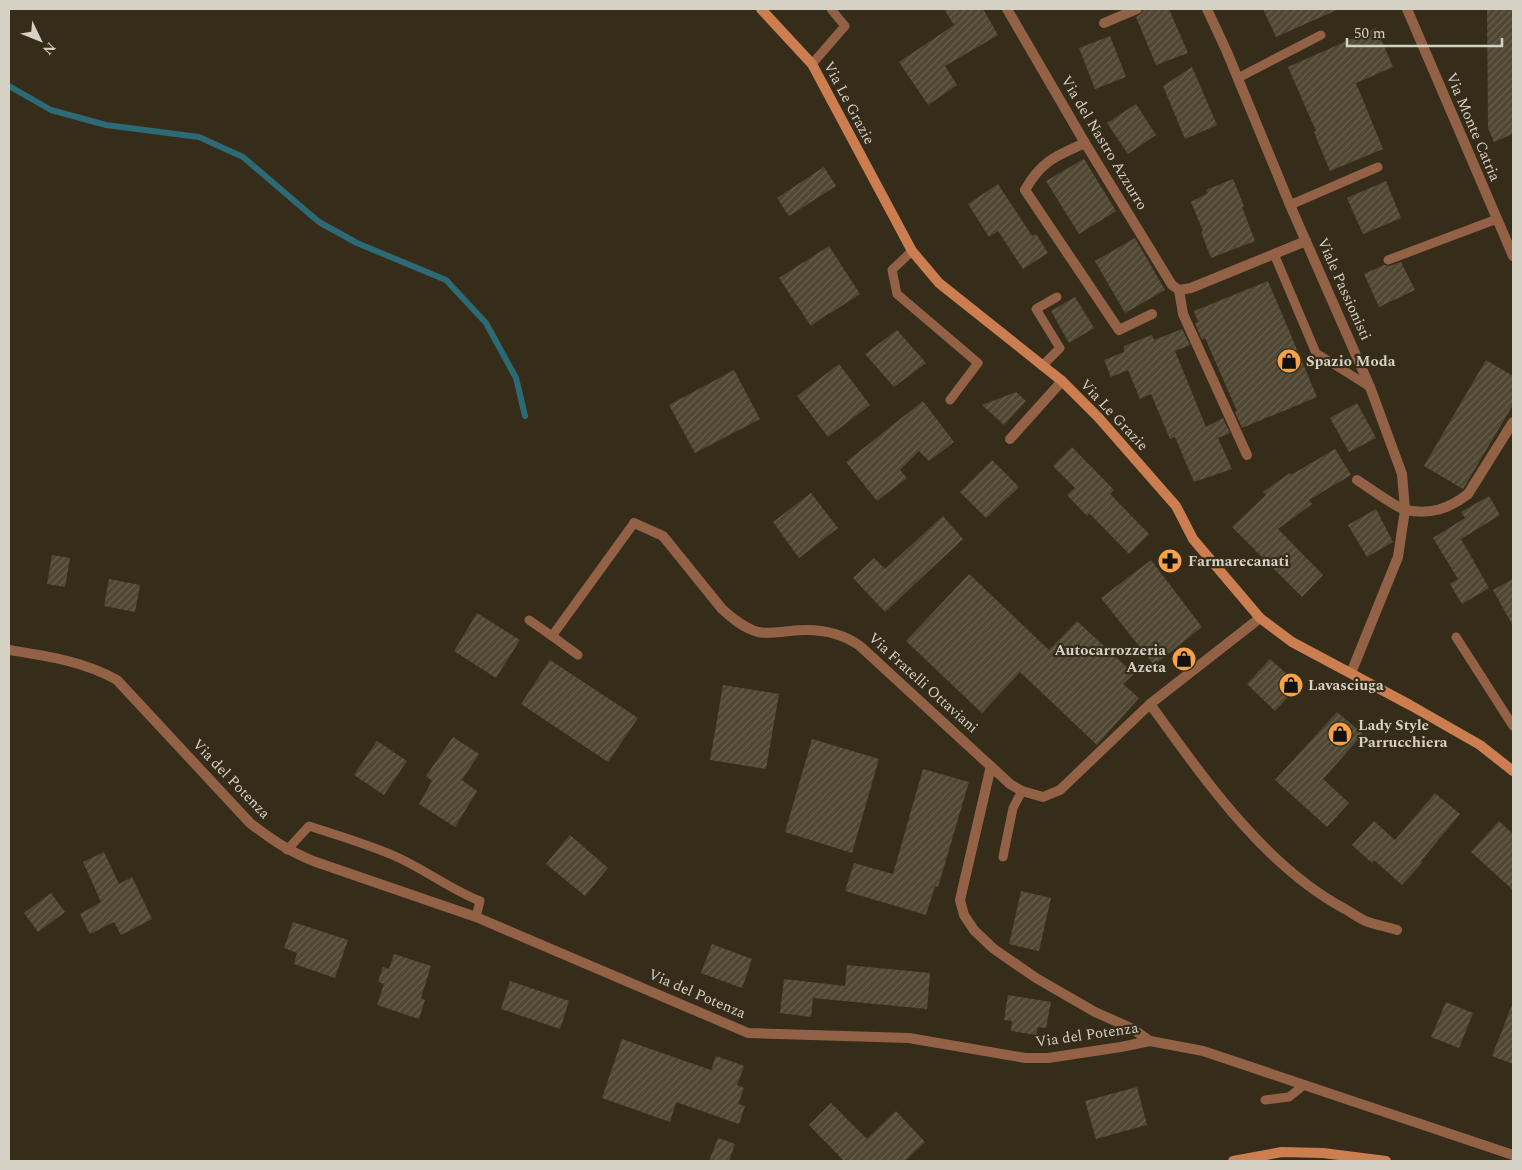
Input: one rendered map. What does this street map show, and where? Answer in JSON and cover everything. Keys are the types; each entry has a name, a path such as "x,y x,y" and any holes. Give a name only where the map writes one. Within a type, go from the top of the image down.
{"main road":[{"name":"Via Le Grazie","path":"762,9 812,64 912,251 939,283 1062,381 1098,417 1176,506 1193,539 1260,618 1292,642 1480,745 1513,771"},
{"path":"1233,1161 1282,1152 1323,1153 1386,1161"}],"street":[{"name":"Via del Nastro Azzurro","path":"1007,9 1172,285 1179,290 1183,314 1247,455"},
{"path":"1104,23 1137,9"},
{"name":"Viale Passionisti","path":"1207,9 1370,388 1402,474 1405,510 1398,557 1351,673"},
{"name":"Via Monte Catria","path":"1407,9 1513,256"},
{"path":"1086,143 1052,158 1034,174 1025,190 1119,330 1152,314"},
{"path":"1179,290 1191,288 1306,241"},
{"path":"1010,439 1062,381"},
{"path":"1356,480 1405,510 1436,511 1454,505 1468,494 1513,422"},
{"name":"Via Fratelli Ottaviani","path":"634,524 663,536 722,610 748,628 760,632 777,633 823,631 849,638 1010,784 1022,791 1043,797 1060,790 1150,704 1260,618"},
{"name":"Via del Potenza","path":"9,650 79,663 100,670 117,680 250,823 287,850 313,861 476,917 748,1033 909,1038 1025,1058 1048,1058 1150,1041 1203,1051 1513,1156"},
{"path":"1150,704 1224,802 1257,839 1302,881 1332,902 1367,922 1397,930"},
{"path":"991,766 960,900 964,915 982,940 1022,968 1095,1012 1133,1029 1150,1041"}],"lane":[{"path":"812,64 845,26 832,9"},
{"path":"1238,78 1322,35"},
{"path":"1290,205 1378,167"},
{"path":"1388,260 1497,219"},
{"path":"912,251 892,270 897,294 978,363 950,400"},
{"path":"1274,254 1316,353 1370,388"},
{"path":"1042,366 1060,348 1036,309 1057,297"},
{"path":"552,636 634,524"},
{"path":"529,620 578,655"},
{"path":"1456,637 1513,726"},
{"path":"1003,857 1013,808 1022,791"},
{"path":"287,850 309,826 397,857 429,873 469,897 480,901 476,917"},
{"path":"1265,1100 1289,1097 1304,1085"}],"building":[{"path":"944,9 983,9 998,35 945,66 957,85 928,105 899,62 954,25"},
{"path":"1144,9 1169,9 1188,53 1156,65 1136,17"},
{"path":"1263,9 1339,9 1276,37"},
{"path":"1487,9 1513,9 1513,134 1494,142 1488,128"},
{"path":"1376,28 1393,67 1356,83 1383,149 1330,171 1314,132 1316,131 1288,67"},
{"path":"1110,36 1126,77 1095,89 1079,48"},
{"path":"1192,67 1217,125 1185,139 1163,86"},
{"path":"1136,104 1156,135 1128,154 1107,123"},
{"path":"1084,159 1116,211 1079,234 1046,181"},
{"path":"824,167 836,186 789,216 777,198"},
{"path":"1233,179 1255,241 1211,258 1201,232 1203,231 1191,202 1208,193 1206,190"},
{"path":"1386,181 1401,218 1363,234 1347,198"},
{"path":"998,184 1032,236 1036,234 1048,253 1023,269 998,231 989,237 968,204"},
{"path":"1135,238 1165,290 1125,313 1095,261"},
{"path":"829,246 860,294 811,326 779,278"},
{"path":"1401,262 1415,290 1379,307 1364,274 1384,265 1390,266"},
{"path":"1268,281 1317,397 1242,428 1235,412 1237,411 1205,338 1202,340 1195,323 1198,322 1194,311"},
{"path":"1075,297 1094,328 1069,343 1051,311"},
{"path":"1182,329 1190,345 1175,351 1206,427 1223,418 1230,433 1218,438 1232,469 1194,482 1175,437 1170,439 1151,394 1140,399 1128,370 1111,377 1104,360 1124,352 1124,346 1152,335 1154,340"},
{"path":"897,330 926,363 894,387 865,354"},
{"path":"1486,360 1513,376 1513,405 1463,489 1424,466"},
{"path":"839,364 870,405 828,437 797,396"},
{"path":"734,370 760,419 695,453 669,405"},
{"path":"1016,392 1026,401 1004,425 982,405"},
{"path":"923,401 954,442 929,461 919,451 900,470 907,478 877,501 846,462"},
{"path":"1357,403 1376,438 1349,452 1330,418"},
{"path":"1072,447 1114,490 1110,494 1149,534 1129,554 1089,513 1087,516 1067,495 1075,488 1053,466"},
{"path":"1335,449 1351,475 1309,500 1312,504 1278,529 1323,575 1302,597 1232,527 1266,495 1263,492 1290,473 1291,475"},
{"path":"992,460 1019,487 986,518 960,492"},
{"path":"811,493 838,528 799,558 773,522"},
{"path":"1489,496 1500,515 1461,539 1489,588 1462,604 1450,584 1458,579 1433,538 1465,518 1461,512"},
{"path":"1376,509 1393,542 1367,557 1348,525"},
{"path":"943,516 963,539 885,612 853,578 874,558 885,569"},
{"path":"52,555 70,558 65,587 47,584"},
{"path":"1151,560 1202,627 1154,665 1101,598"},
{"path":"969,574 1049,650 1077,621 1134,674 1123,684 1139,698 1097,745 1020,672 982,713 906,641"},
{"path":"109,579 140,585 135,612 104,606"},
{"path":"1513,579 1513,626 1493,590"},
{"path":"477,613 520,640 496,678 454,651"},
{"path":"1270,659 1299,685 1275,711 1247,684"},
{"path":"550,660 638,718 608,762 521,704"},
{"path":"723,685 779,694 766,769 710,760"},
{"path":"1337,712 1363,734 1323,779 1349,803 1327,827 1275,780"},
{"path":"453,737 479,754 462,780 477,791 455,827 419,804 432,781 426,776"},
{"path":"812,739 879,759 852,853 785,832"},
{"path":"377,741 407,761 384,795 354,775"},
{"path":"923,769 969,782 938,887 935,886 926,915 845,891 854,863 893,874"},
{"path":"1435,793 1460,814 1421,861 1422,863 1402,885 1374,860 1372,863 1352,845 1374,821 1395,840"},
{"path":"1499,821 1513,834 1513,890 1471,852"},
{"path":"570,835 608,868 585,896 546,864"},
{"path":"104,852 119,884 132,877 152,919 121,935 114,922 90,934 80,914 101,902 83,862"},
{"path":"1021,891 1051,898 1039,951 1009,944"},
{"path":"51,893 65,912 38,932 24,913"},
{"path":"293,922 348,940 335,978 294,964 297,953 284,948"},
{"path":"712,944 752,959 742,988 701,973"},
{"path":"394,954 431,966 421,998 425,1000 419,1019 377,1005 384,984 378,982 383,967 389,969"},
{"path":"847,965 930,973 927,1009 813,998 811,1017 780,1013 784,979 845,986"},
{"path":"510,981 569,1001 560,1029 501,1009"},
{"path":"1008,995 1051,1002 1046,1028 1038,1027 1036,1035 1011,1031 1012,1021 1004,1020"},
{"path":"1446,1002 1473,1013 1459,1048 1431,1037"},
{"path":"1513,1005 1513,1064 1492,1056"},
{"path":"622,1039 711,1070 716,1056 744,1066 737,1085 744,1088 738,1104 745,1106 739,1124 676,1102 670,1122 602,1098"},
{"path":"1137,1087 1147,1125 1096,1139 1085,1101"},
{"path":"831,1103 867,1139 896,1111 925,1142 905,1161 844,1161 809,1125"},
{"path":"718,1138 735,1144 729,1161 709,1161"}],"waterway":[{"path":"9,86 51,110 106,125 199,137 243,157 319,222 357,243 446,280 486,323 516,378 525,416"}],"place":[{"name":"Spazio Moda","path":"1289,361"},
{"name":"Farmarecanati","path":"1170,561"},
{"name":"Autocarrozzeria Azeta","path":"1184,659"},
{"name":"Lavasciuga","path":"1291,685"},
{"name":"Lady Style Parrucchiera","path":"1340,734"}]}
